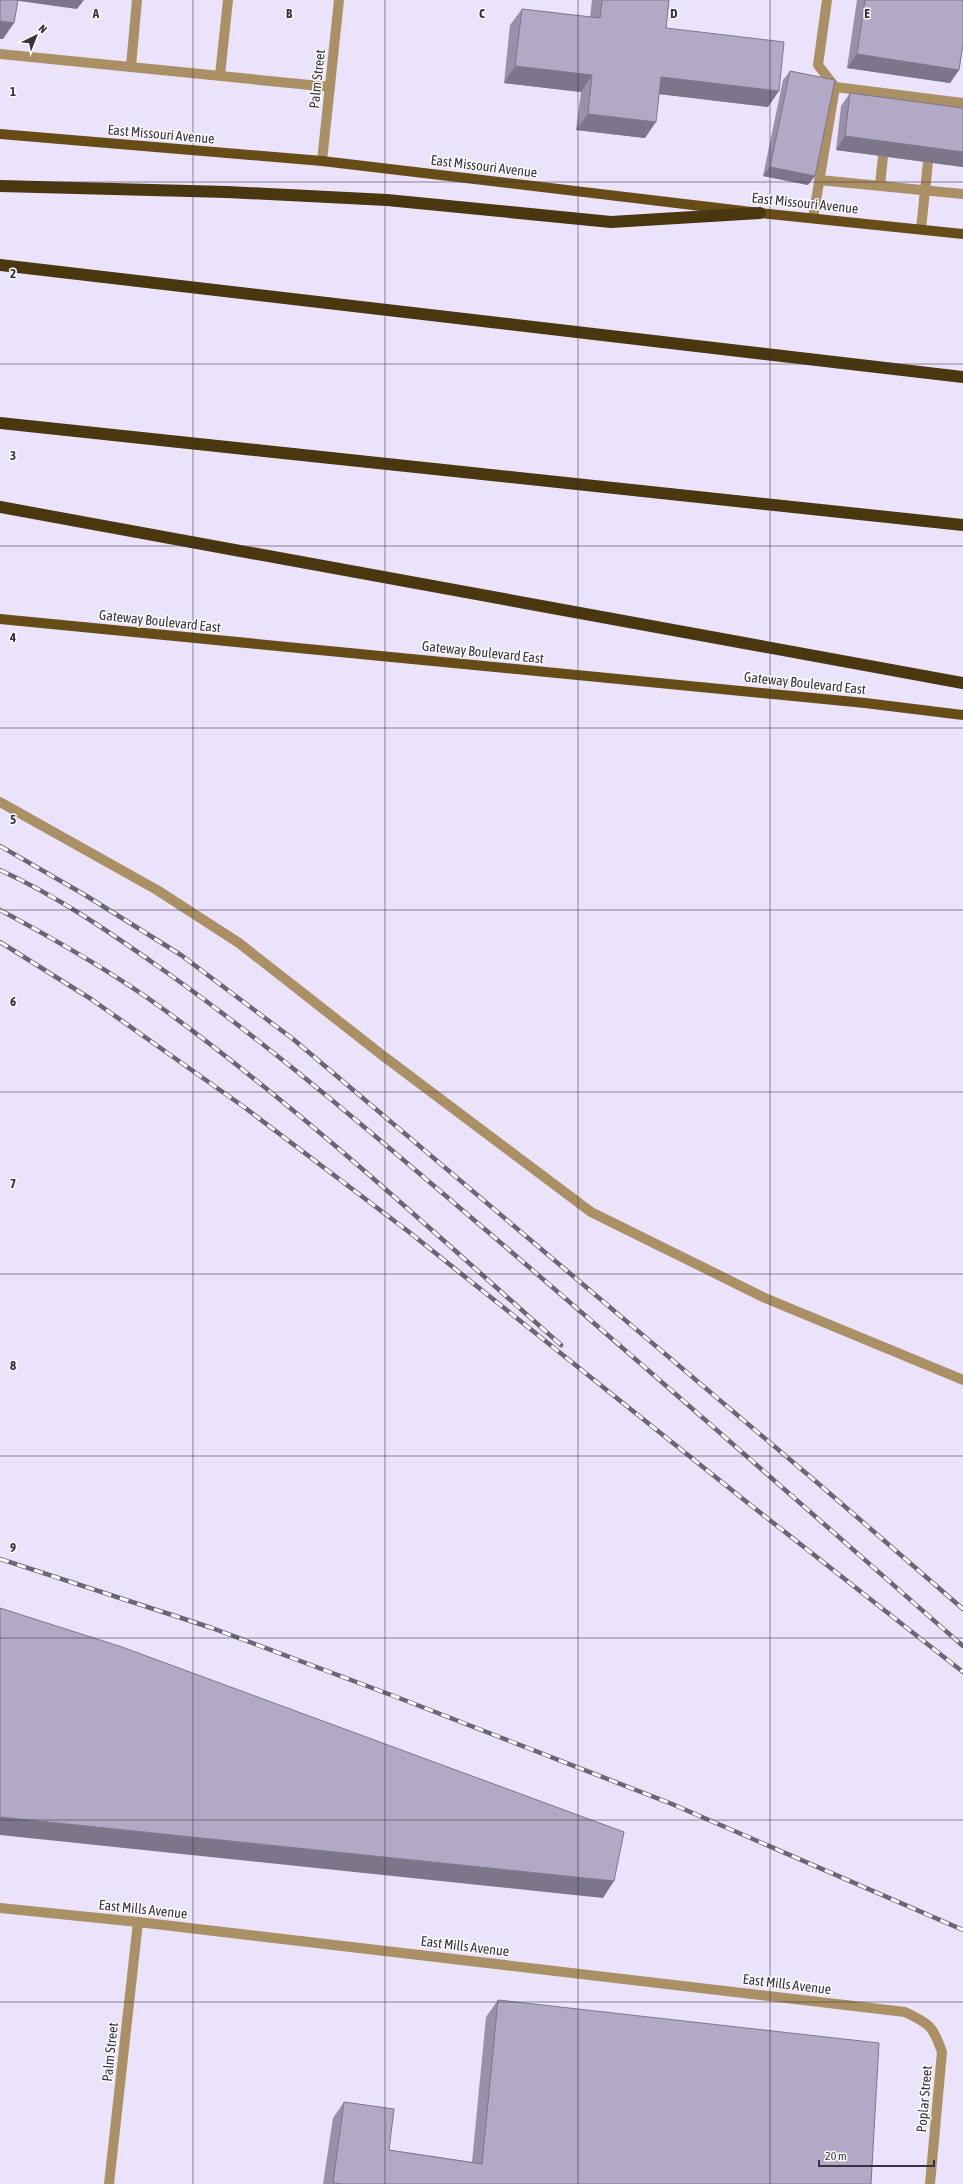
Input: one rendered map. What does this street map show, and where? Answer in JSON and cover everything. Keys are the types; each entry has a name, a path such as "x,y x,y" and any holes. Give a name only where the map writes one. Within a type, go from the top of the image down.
{"highway":[{"path":"0,186 227,192 387,200 611,222 760,213"},
{"path":"0,264 963,377"},
{"path":"0,423 963,526"},
{"path":"0,507 963,683"}],"main road":[{"name":"East Missouri Avenue","path":"0,134 322,161 760,213 963,234"},
{"name":"Gateway Boulevard East","path":"0,619 857,702 963,715"}],"street":[{"path":"131,66 137,0"},
{"path":"220,75 228,0"},
{"name":"Palm Street","path":"322,161 339,0"},
{"path":"827,0 818,65 835,87 963,103"},
{"path":"0,54 330,87"},
{"path":"813,218 835,87"},
{"path":"890,94 890,106"},
{"path":"934,112 935,99"},
{"path":"880,185 883,156"},
{"path":"921,230 928,162"},
{"path":"819,180 963,194"},
{"path":"0,802 157,890 239,944 376,1050 591,1212 765,1298 963,1380"},
{"name":"East Mills Avenue","path":"0,1908 138,1922 897,2011 905,2012 924,2021"},
{"name":"Palm Street","path":"109,2184 138,1922"},
{"name":"Poplar Street","path":"924,2021 934,2032 942,2052 930,2184"}],"building":[{"path":"0,0 18,0 14,23 0,21"},
{"path":"602,0 669,0 666,28 784,42 779,91 661,77 656,122 588,114 592,75 515,66 522,9 600,18"},
{"path":"865,0 963,0 963,44 959,70 857,54"},
{"path":"790,71 835,80 815,176 770,167"},
{"path":"850,93 963,108 963,152 845,136"},
{"path":"0,1608 122,1647 624,1832 614,1881 0,1817"},
{"path":"498,2000 879,2043 871,2184 333,2183 344,2102 394,2109 389,2150 482,2164"}],"railway":[{"path":"0,846 85,895 181,955 293,1039 820,1485 963,1609"},
{"path":"0,870 42,891 121,940 194,992 296,1070 562,1295 963,1646"},
{"path":"0,910 101,967 159,1006 212,1045 314,1128 414,1214 561,1345"},
{"path":"0,942 91,999 244,1107 409,1232 748,1503 963,1672"},
{"path":"0,1559 212,1628 399,1698 672,1804 963,1930"}]}
